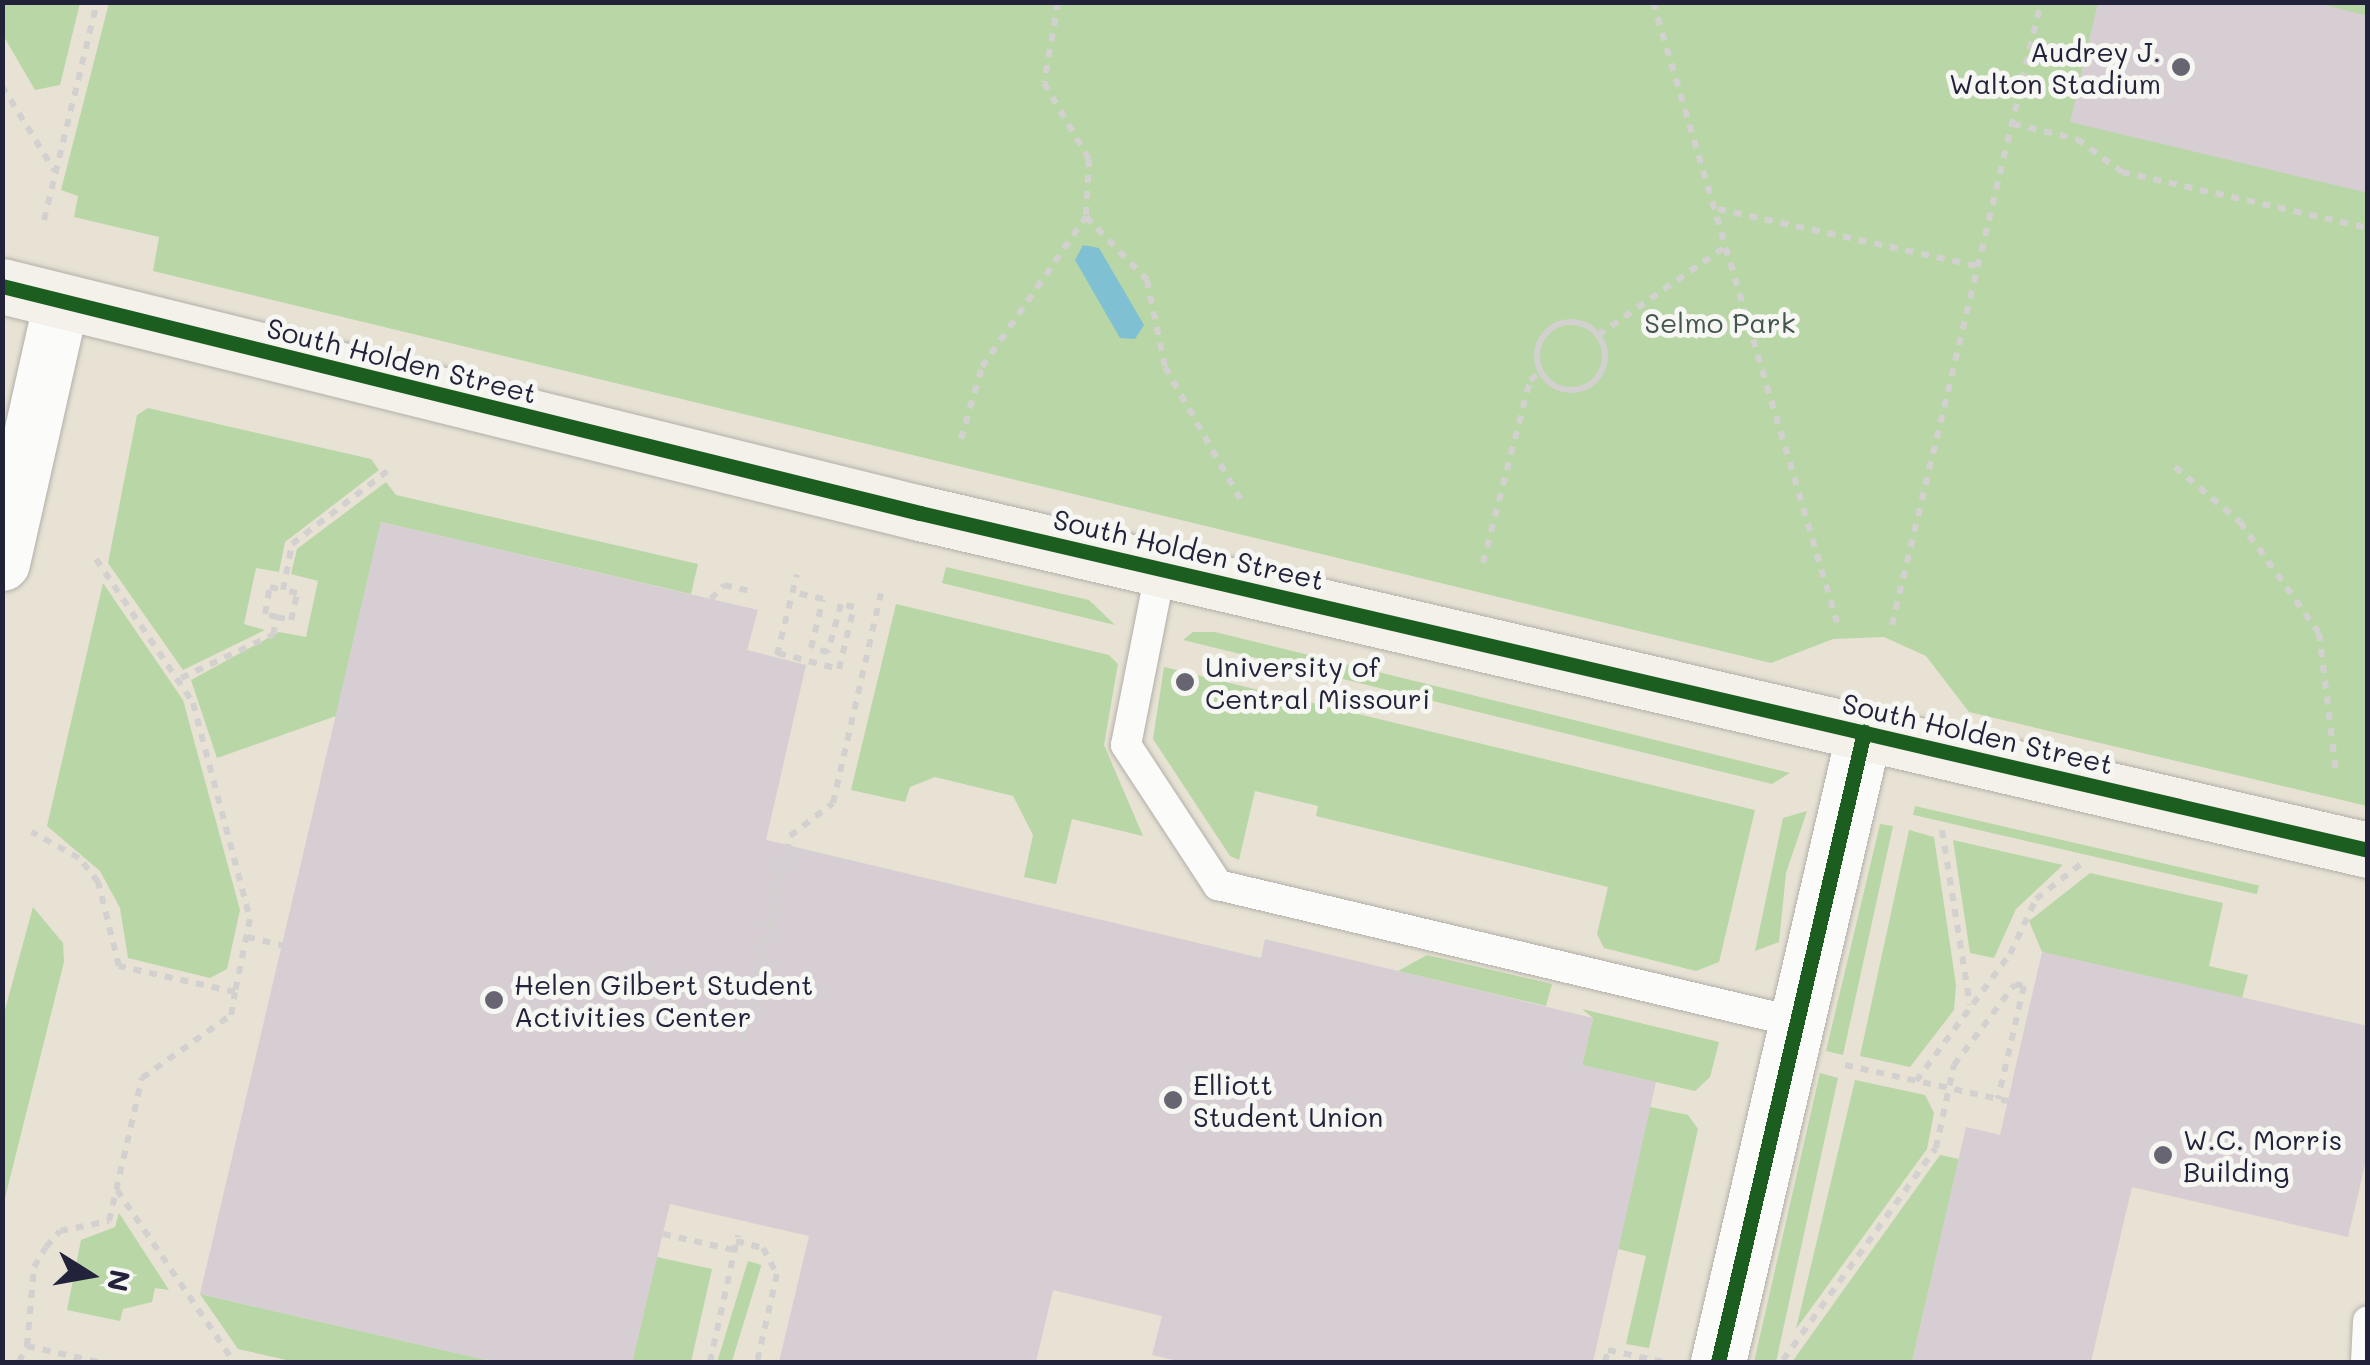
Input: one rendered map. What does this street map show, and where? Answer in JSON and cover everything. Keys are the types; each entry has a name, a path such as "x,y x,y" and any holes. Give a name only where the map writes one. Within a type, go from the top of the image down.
{"main road":[{"name":"South Holden Street","path":"2,286 1161,568 2368,850"}],"street":[{"path":"2,563 61,302"},
{"path":"1718,1362 1864,732"}],"lane":[{"path":"1161,568 1126,745 1218,884 1796,1022"},
{"path":"2366,1362 2368,1320"}],"path":[{"path":"44,220 97,2"},
{"path":"962,439 982,367 1086,217 1089,159 1044,83 1058,2"},
{"path":"1654,2 1837,622"},
{"path":"1892,625 2041,2"},
{"path":"2,86 55,171"},
{"path":"2012,124 2077,140 2122,172 2368,228"},
{"path":"1718,209 1978,266"},
{"path":"1086,217 1147,280 1166,367 1243,504"},
{"path":"1598,335 1605,356 1590,384 1557,387 1541,372 1537,351 1557,324 1598,335 1728,245"},
{"path":"1483,562 1530,380 1541,372"},
{"path":"2175,466 2240,522 2319,634 2336,771"},
{"path":"283,590 292,544 390,469"},
{"path":"19,1362 27,1346 40,1256 60,1232 109,1222 142,1078 231,1014 250,919 181,678 96,559"},
{"path":"793,592 823,599 811,648 828,652 841,604 854,607 838,668 777,655 793,592 798,574"},
{"path":"711,599 724,585 749,592"},
{"path":"270,588 283,590 297,593 290,620 264,614 270,588"},
{"path":"744,1039 790,836 833,803 882,593"},
{"path":"181,678 273,634 277,616"},
{"path":"1942,830 1970,1005"},
{"path":"32,832 79,858 98,882 119,966 235,992"},
{"path":"1916,1081 2010,954 2036,899 2081,864"},
{"path":"247,937 283,946"},
{"path":"1782,1361 1936,1148 1954,1065 2015,984 2024,986 1998,1099"},
{"path":"1836,1063 2008,1101"},
{"path":"116,1188 234,1362"},
{"path":"663,1234 734,1250"},
{"path":"710,1362 737,1238 764,1248 777,1274 757,1362"},
{"path":"27,1346 98,1362"},
{"path":"1605,1362 1608,1350 1647,1358"}],"green space":[{"path":"2,3 80,3 60,85 35,90 3,35"},
{"name":"Selmo Park","path":"109,3 2367,3 2367,806 1969,712 1926,656 1884,637 1833,639 1771,663 153,271 159,237 74,217 78,196 61,190"},
{"path":"148,408 371,459 379,470 285,542 279,572 256,568 244,624 265,630 183,670 108,563 137,415"},
{"path":"386,482 396,495 698,564 691,594 381,522 336,716 217,758 191,680 279,632 306,637 318,581 291,574 297,549"},
{"path":"946,567 1089,600 1115,625 942,583"},
{"path":"103,583 183,700 240,910 227,969 210,978 128,958 120,908 100,871 47,826"},
{"path":"896,604 1109,655 1118,664 1104,745 1143,836 1072,819 1056,884 1024,877 1033,835 1013,796 935,777 910,787 905,802 851,790"},
{"path":"1193,632 1215,632 1790,773 1772,784 1183,640"},
{"path":"1164,667 1755,810 1719,962 1696,971 1604,948 1597,934 1608,887 1316,816 1318,806 1255,791 1239,860 1230,856 1153,739"},
{"path":"1915,806 2259,885 2257,894 1913,815"},
{"path":"1807,811 1786,873 1779,942 1755,951 1783,818"},
{"path":"1880,824 1893,826 1843,1055 1826,1051"},
{"path":"1909,830 1934,837 1956,985 1954,1010 1910,1067 1860,1056"},
{"path":"1953,840 2063,865 2016,909 1994,958 1970,953"},
{"path":"2090,873 2223,903 2209,966 2248,975 2242,998 2042,952 2029,921"},
{"path":"33,907 63,943 64,962 3,1206 3,1017"},
{"path":"1427,955 1552,984 1546,1006 1398,971"},
{"path":"1582,1009 1719,1042 1710,1077 1695,1091 1582,1065 1593,1018"},
{"path":"1820,1073 1838,1078 1776,1362 1754,1362"},
{"path":"1855,1080 1925,1095 1934,1113 1927,1149 1796,1329"},
{"path":"1650,1107 1688,1115 1698,1129 1649,1348 1626,1344 1646,1256 1618,1249"},
{"path":"1940,1155 1959,1159 1912,1362 1792,1362"},
{"path":"119,1213 169,1290 155,1288 152,1302 123,1309 120,1321 67,1310 81,1240 115,1227"},
{"path":"657,1257 712,1269 691,1362 632,1362"},
{"path":"748,1261 761,1265 732,1362 718,1359"},
{"path":"200,1294 495,1362 295,1362 238,1349"}],"water":[{"path":"1083,245 1099,248 1144,325 1135,339 1120,338 1075,260"}],"building":[{"path":"2098,2 2313,2 2368,16 2368,193 2070,122"},
{"path":"381,522 758,610 747,650 806,665 766,840 1261,958 1265,939 1593,1018 1582,1065 1656,1082 1593,1362 1182,1362 1152,1355 1162,1316 1053,1290 1036,1362 779,1362 809,1236 670,1204 632,1362 495,1362 200,1294"},
{"name":"W.C. Morris Building","path":"2042,952 2368,1026 2368,1152 2348,1237 2132,1187 2091,1362 1912,1362 1966,1127 2000,1135"}],"cycle path":[{"path":"2,286 920,513 2368,850"},
{"path":"1718,1362 1864,732"}],"place":[{"name":"Audrey J. Walton Stadium","path":"2181,67"},
{"name":"University of Central Missouri","path":"1185,682"},
{"name":"Helen Gilbert Student Activities Center","path":"494,1000"},
{"name":"Elliott Student Union","path":"1173,1100"},
{"name":"W.C. Morris Building","path":"2163,1155"}]}
